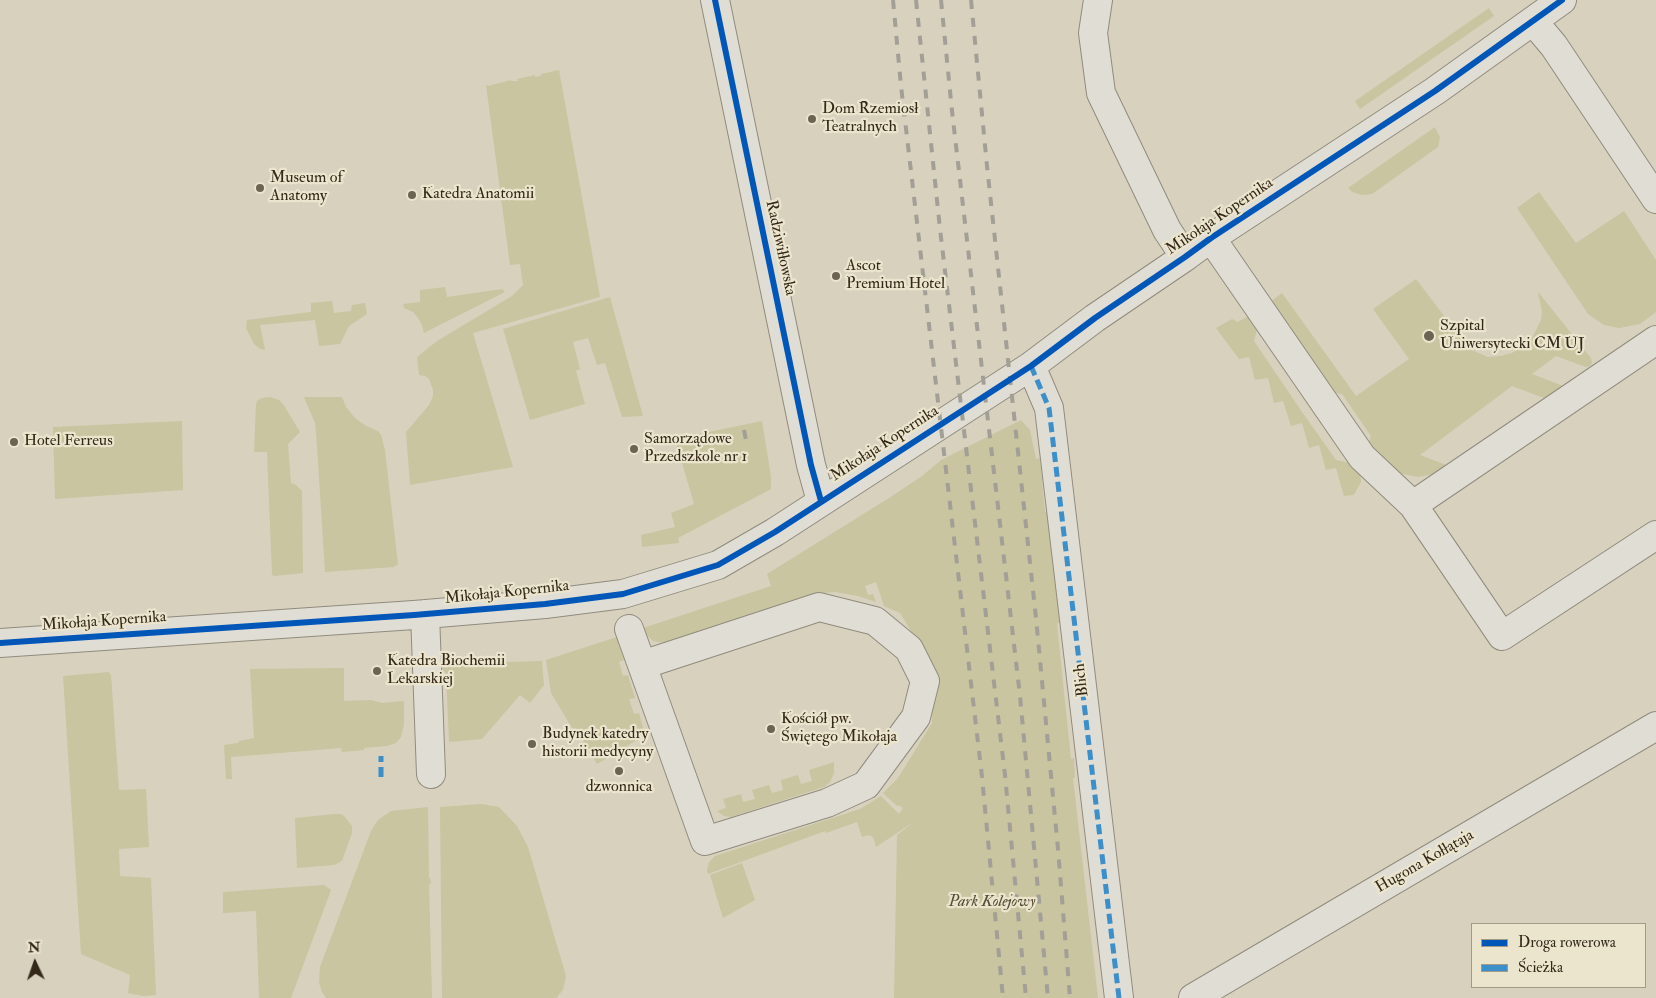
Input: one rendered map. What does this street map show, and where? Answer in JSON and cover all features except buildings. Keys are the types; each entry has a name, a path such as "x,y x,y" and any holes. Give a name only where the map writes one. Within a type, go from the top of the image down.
{"street":[{"name":"Radziwiłłowska","path":"715,0 811,465 821,501"},
{"path":"1098,0 1093,33 1101,93 1167,230 1185,257"},
{"name":"Mikołaja Kopernika","path":"0,643 545,604 623,594 718,565 775,532 1031,366 1095,318 1210,238 1435,91 1562,0"},
{"path":"1533,21 1554,46 1656,199"},
{"path":"1210,238 1362,458 1413,505 1502,636 1656,535"},
{"path":"1413,505 1656,340"},
{"name":"Blich","path":"1031,366 1049,408 1119,998"},
{"path":"629,629 705,841 827,803 866,784 916,717 925,681 909,649 875,621 818,607 642,665"},
{"path":"425,614 431,774"},
{"name":"Hugona Kołłątaja","path":"1193,998 1656,726"}],"green space":[{"path":"1489,8 1494,16 1360,109 1355,101"},
{"path":"559,70 600,297 473,333 513,467 410,485 406,432 429,405 433,396 429,379 419,375 417,357 437,341 512,296 523,285 520,264 510,265 486,85 511,80 518,81 517,79 535,75 535,77 541,76 541,74"},
{"path":"1435,127 1440,137 1438,147 1372,194 1362,195 1352,192 1348,188"},
{"path":"1539,192 1576,243 1624,211 1656,260 1656,312 1640,324 1619,328 1604,325 1588,314 1517,208"},
{"path":"1416,279 1467,346 1488,357 1512,353 1530,342 1541,320 1542,311 1539,293 1591,358 1592,363 1586,367 1556,356 1532,374 1563,386 1544,398 1512,386 1420,455 1449,466 1435,474 1418,477 1393,470 1368,445 1371,436 1342,394 1329,392 1270,302 1282,293 1356,396 1409,359 1373,309"},
{"path":"445,287 447,297 502,289 505,292 424,333 418,318 413,312 404,308 403,304 420,302 420,290"},
{"path":"610,297 643,416 622,417 605,363 597,365 588,338 573,342 580,369 576,371 585,404 530,420 503,329"},
{"path":"332,301 334,313 351,311 352,305 365,303 367,314 349,326 340,344 319,346 315,320 260,325 265,350 260,349 254,344 246,328 247,320 311,312 311,303"},
{"path":"1250,315 1258,325 1254,341 1300,409 1336,460 1355,464 1360,471 1361,482 1353,496 1344,496 1336,468 1326,470 1319,445 1309,448 1302,423 1291,426 1283,401 1274,403 1268,378 1255,380 1249,357 1239,359 1216,328 1232,319 1238,322"},
{"path":"270,397 279,400 283,404 300,432 288,444 291,483 302,491 303,573 275,576 272,575 267,452 254,452 257,401"},
{"path":"304,397 342,397 346,407 355,418 366,426 378,431 381,435 385,450 398,565 394,567 325,572 316,431 315,423"},
{"name":"Park Kolejowy","path":"1021,420 1030,430 1036,459 1040,458 1045,512 1050,512 1061,623 1057,623 1071,759 1074,758 1075,778 1073,778 1098,998 894,998 897,835 915,821 876,847 873,837 869,835 862,837 857,822 826,833 825,831 708,874 707,870 709,862 715,856 860,809 881,796 899,814 903,808 897,806 883,793 898,778 932,723 931,664 900,613 884,606 876,582 865,586 868,595 873,594 876,602 858,596 835,592 814,594 664,643 653,641 640,629 771,586 767,574 889,498 922,476 941,460"},
{"path":"182,421 183,490 55,499 53,427"},
{"path":"762,421 771,477 771,489 678,538 679,543 642,547 641,535 675,527 671,513 694,504 675,439"},
{"path":"617,637 624,660 619,662 623,676 628,675 635,698 629,699 634,714 639,713 645,735 597,764 577,730 572,728 551,693 546,660"},
{"path":"542,661 544,685 530,703 520,695 482,739 449,742 446,674 439,664"},
{"path":"344,668 344,701 371,700 382,703 404,701 404,724 401,737 396,743 387,746 364,748 364,750 342,752 341,748 231,757 232,779 226,779 224,745 254,738 250,669"},
{"path":"109,672 111,674 119,790 146,789 149,847 119,849 120,876 151,878 156,995 143,996 128,993 130,975 81,954 63,676"},
{"path":"834,762 834,773 830,782 824,787 731,817 724,816 717,811 726,808 723,799 741,794 743,802 755,799 752,790 769,785 772,793 783,790 781,780 798,775 801,784 812,781 809,770"},
{"path":"481,804 499,807 517,826 528,847 566,976 563,990 556,998 442,998 440,807"},
{"path":"428,807 432,998 326,998 319,983 320,967 371,831 378,820 391,811"},
{"path":"341,814 352,826 352,833 342,861 334,865 297,868 295,818"},
{"path":"742,863 755,900 723,918 710,875"},
{"path":"324,885 331,890 291,998 259,998 256,911 223,913 223,892"}],"railway":[{"path":"893,0 901,86 982,777 1003,998"},
{"path":"916,0 940,229 1005,775 1026,998"},
{"path":"941,0 952,111 1020,696 1048,998"},
{"path":"971,0 1036,618 1070,998"},
{"path":"744,430 747,445"}],"marked path":[{"path":"1031,366 1049,408 1119,998"},
{"path":"381,756 381,777"}],"cycle path":[{"path":"715,0 811,465 821,501"},
{"path":"0,643 414,615 545,604 623,594 718,565 775,532 1031,366 1095,318 1211,238 1435,91 1562,0"}],"place":[{"name":"Dom Rzemiosł Teatralnych","path":"812,119"},
{"name":"Museum of Anatomy","path":"260,188"},
{"name":"Katedra Anatomii","path":"412,195"},
{"name":"Ascot Premium Hotel","path":"836,276"},
{"name":"Szpital Uniwersytecki CM UJ","path":"1429,336"},
{"name":"Hotel Ferreus","path":"14,442"},
{"name":"Samorządowe Przedszkole nr 1","path":"634,449"},
{"name":"Katedra Biochemii Lekarskiej","path":"377,671"},
{"name":"Kościół pw. Świętego Mikołaja","path":"771,729"},
{"name":"Budynek katedry historii medycyny","path":"532,744"},
{"name":"dzwonnica","path":"619,771"}]}
